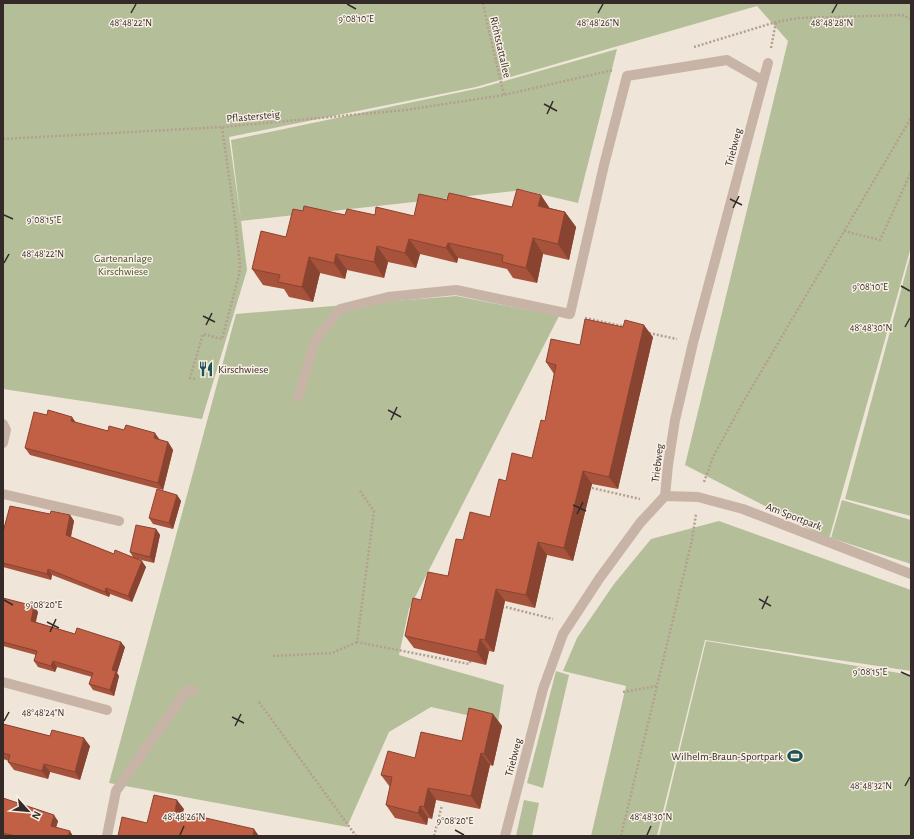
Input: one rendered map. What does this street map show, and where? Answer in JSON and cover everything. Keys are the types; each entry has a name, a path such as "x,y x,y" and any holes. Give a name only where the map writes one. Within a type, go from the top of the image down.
{"street":[{"path":"298,397 315,341 340,309 388,297 456,290 570,314 604,165 627,76 727,60 762,80"},
{"name":"Triebweg","path":"505,836 543,689 563,634 599,579 640,523 666,496 668,465 675,420 693,343 762,80 768,63"},
{"path":"3,424 6,430 3,443"},
{"path":"3,494 119,521"},
{"name":"Am Sportpark","path":"666,496 698,497 743,509 911,574"},
{"path":"3,682 107,710"},
{"path":"107,836 116,791 187,690 194,691"}],"path":[{"name":"Richtstattallee","path":"483,3 504,95"},
{"path":"768,63 776,22 798,18 902,15 911,19"},
{"name":"Pflastersteig","path":"3,139 222,127 406,110 504,95"},
{"path":"621,836 692,540 698,497 713,457 742,404 911,118"},
{"path":"196,380 190,378 202,334 222,339 239,275 240,264 222,127"},
{"path":"844,230 880,240 911,172"},
{"path":"570,314 633,329"},
{"path":"648,333 693,343"},
{"path":"595,488 596,482"},
{"path":"582,485 618,494"},
{"path":"357,642 374,511 360,491"},
{"path":"510,608 512,603"},
{"path":"497,604 570,623"},
{"path":"273,656 332,653 357,642 470,664 471,658"},
{"path":"623,692 657,686"},
{"path":"259,702 356,836"},
{"path":"434,836 442,805"}],"green space":[{"name":"Gartenanlage Kirschwiese","path":"3,3 911,3 911,247 829,539 685,465 788,41 757,6 476,87 229,137 247,270 202,419 3,389"},
{"path":"617,49 578,203 523,190 241,221 231,140 480,88"},
{"path":"911,253 911,516 845,499"},
{"path":"456,296 559,316 409,609 399,655 504,685 498,722 431,707 389,732 347,827 109,783 236,314"},
{"path":"842,500 911,520 911,564 831,538"},
{"path":"719,521 911,590 911,671 705,640 657,836 591,836 626,686 563,671 577,638 614,584 651,539"},
{"name":"Wilhelm-Braun-Sportpark","path":"706,641 911,675 911,836 659,836"},
{"path":"556,671 569,675 543,788 527,783"},
{"path":"524,800 539,803 532,836 516,836"}],"building":[{"path":"517,189 541,195 538,206 565,212 558,244 533,238 526,268 502,262 503,255 448,243 446,248 409,239 405,253 377,246 374,262 336,254 334,263 309,257 302,287 278,282 280,275 252,269 261,231 286,237 293,209 303,211 304,206 345,215 347,209 375,215 376,207 414,216 419,194 447,200 449,193 512,207"},
{"path":"585,319 623,327 625,320 644,325 609,477 583,471 564,548 538,542 526,595 496,589 485,640 480,639 477,652 405,636 413,598 421,600 428,572 448,576 456,539 463,540 470,512 490,517 499,479 506,481 512,453 532,458 541,420 545,421 556,365 546,362 551,339 580,345"},
{"path":"48,410 72,417 71,421 108,431 109,426 124,430 126,425 155,433 154,438 168,442 158,483 25,448 34,412 47,415"},
{"path":"157,489 177,495 169,523 149,518"},
{"path":"10,506 50,514 51,511 70,515 66,535 114,554 115,550 142,561 128,596 106,588 105,592 48,569 47,574 3,563 3,532"},
{"path":"136,525 156,529 150,557 130,552"},
{"path":"3,598 34,606 31,621 75,634 77,628 121,642 112,670 116,671 110,690 89,684 93,673 53,661 51,666 34,661 37,651 3,642"},
{"path":"469,708 493,714 484,754 481,753 471,796 428,788 424,807 420,806 418,813 386,805 392,777 381,775 388,751 415,758 421,732 462,741"},
{"path":"3,724 50,736 52,730 84,738 75,772 44,764 42,771 8,762 10,755 3,753"},
{"path":"154,795 177,800 175,811 254,829 253,836 118,836 122,817 147,823"},
{"path":"3,798 54,815 51,826 70,831 68,836 15,836 3,833"}],"place":[{"name":"Kirschwiese","path":"206,369"},
{"name":"Wilhelm-Braun-Sportpark","path":"795,756"}]}
